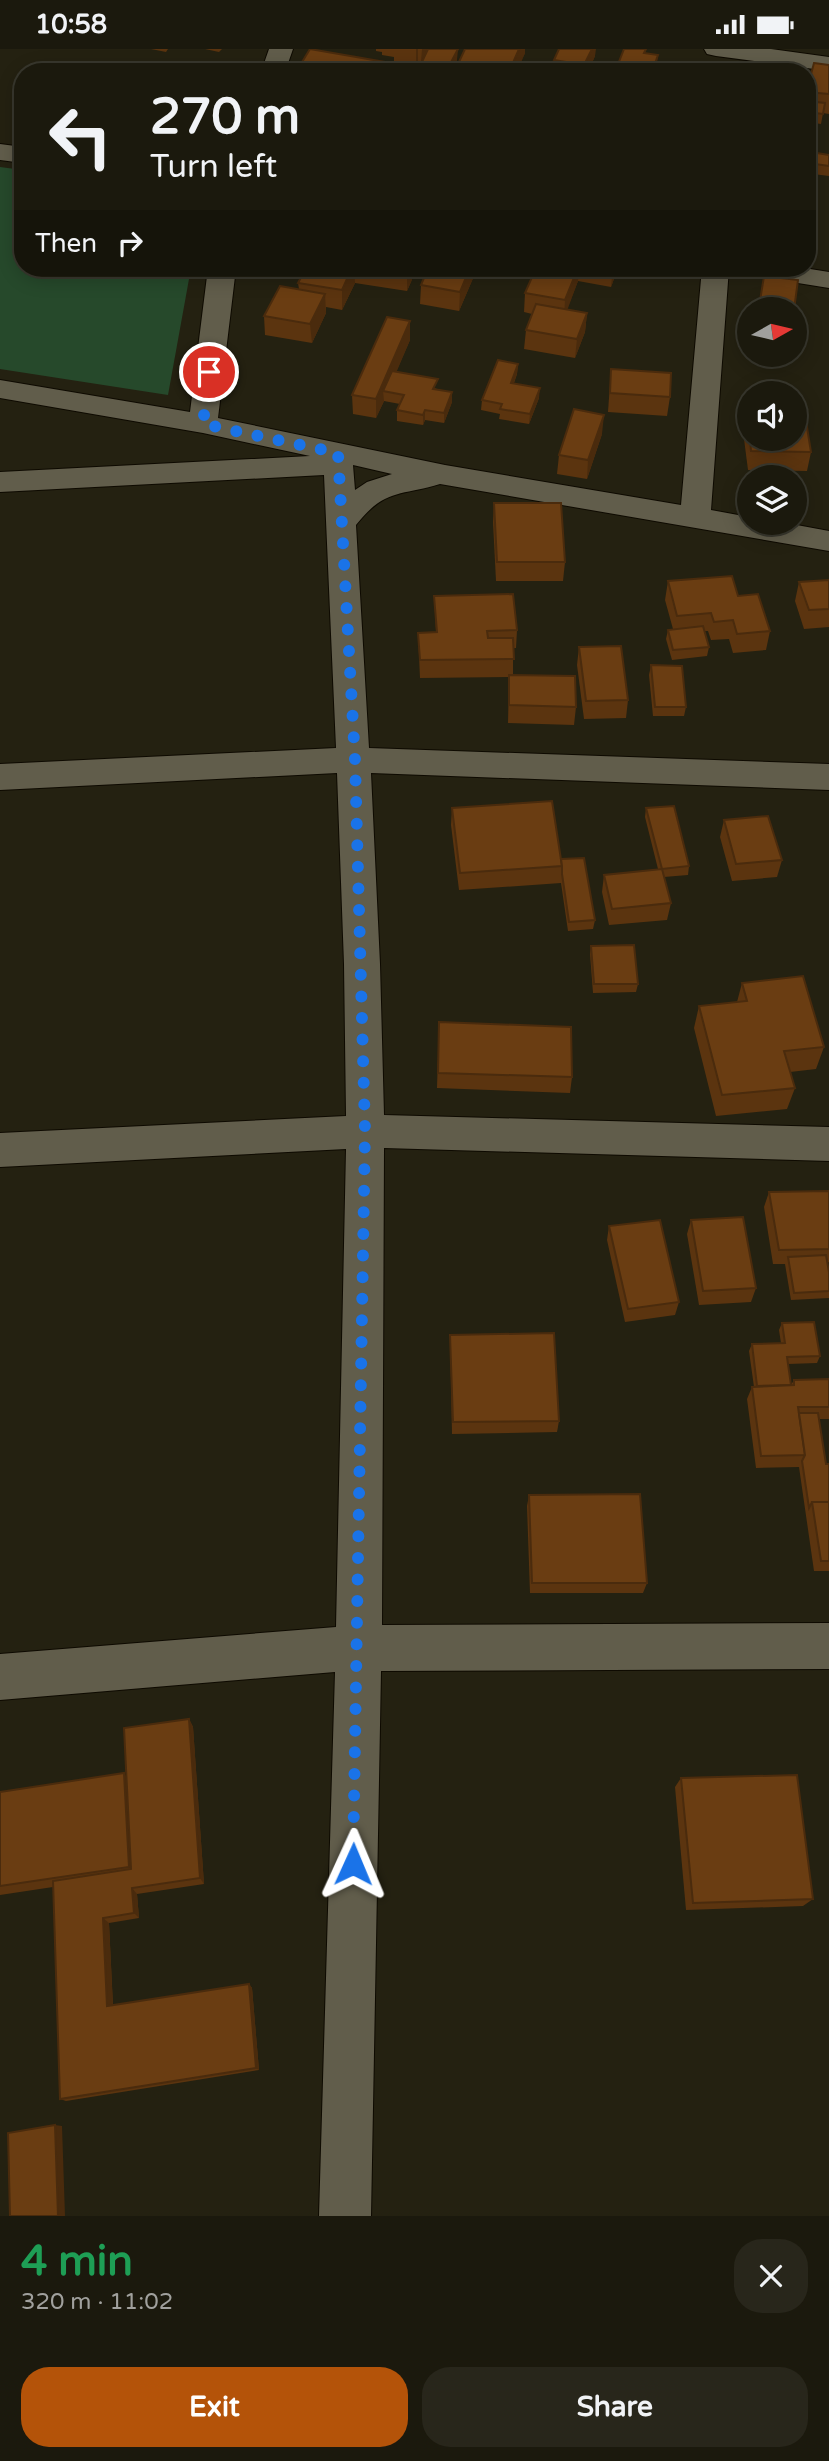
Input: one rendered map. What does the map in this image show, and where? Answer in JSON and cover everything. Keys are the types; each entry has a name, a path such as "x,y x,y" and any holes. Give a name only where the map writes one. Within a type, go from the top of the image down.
{"street":[{"path":"714,49 829,64"},
{"path":"203,424 221,277"},
{"path":"695,517 715,277"},
{"path":"806,277 829,281"},
{"path":"0,389 203,424 338,459 829,541"},
{"path":"0,482 338,459"},
{"path":"338,459 355,760 365,1131 358,1648 345,2216"},
{"path":"340,525 357,500 378,488 401,481 445,475"},
{"path":"0,777 355,760 829,777"},
{"path":"0,1150 365,1131 829,1144"},
{"path":"0,1677 358,1648 829,1646"}],"green space":[{"path":"0,167 14,169 14,277 189,277 168,395 0,369"}],"building":[{"path":"310,49 391,63 301,63"},
{"path":"428,49 458,49 451,63 421,63"},
{"path":"465,49 519,49 513,63 458,63"},
{"path":"559,49 592,49 585,63 554,60"},
{"path":"624,49 646,49 644,53 658,55 655,63 619,63"},
{"path":"816,63 829,65 829,94 816,93"},
{"path":"816,102 825,103 823,114 816,113"},
{"path":"817,153 829,155 829,166 816,164"},
{"path":"301,277 348,277 342,290 298,283"},
{"path":"424,277 466,277 460,292 421,285"},
{"path":"532,277 574,277 565,300 525,293"},
{"path":"764,277 798,280 796,297 761,297"},
{"path":"280,286 325,294 310,324 264,316"},
{"path":"536,304 587,313 577,339 526,330"},
{"path":"387,317 410,321 376,399 352,395"},
{"path":"498,360 518,364 511,383 540,388 530,414 500,409 502,404 482,400"},
{"path":"611,369 671,373 670,397 610,393"},
{"path":"392,371 438,379 433,389 452,392 444,413 425,410 423,415 397,410 404,395 383,391"},
{"path":"574,409 604,415 588,460 559,455"},
{"path":"807,427 811,452 751,451 807,451"},
{"path":"494,503 561,503 565,562 497,562"},
{"path":"732,576 738,596 758,594 770,631 737,634 733,620 714,622 711,613 677,616 668,581"},
{"path":"829,580 829,609 809,610 799,582"},
{"path":"513,594 517,630 487,631 488,638 513,638 514,659 420,660 418,633 437,632 434,596"},
{"path":"703,626 709,647 673,650 668,630"},
{"path":"621,646 628,700 586,701 579,647"},
{"path":"651,665 682,666 686,707 655,707"},
{"path":"509,675 575,676 576,707 509,705"},
{"path":"552,801 562,866 460,873 452,808"},
{"path":"674,806 689,866 662,869 646,808"},
{"path":"768,816 782,860 736,864 724,820"},
{"path":"584,858 595,920 569,922 561,859"},
{"path":"662,869 671,903 612,909 604,875"},
{"path":"634,945 638,984 594,984 591,946"},
{"path":"803,976 824,1047 784,1051 795,1088 722,1095 699,1006 747,1001 742,983"},
{"path":"439,1022 571,1027 572,1077 438,1073"},
{"path":"829,1191 829,1249 779,1250 769,1192"},
{"path":"743,1217 756,1288 703,1291 691,1220"},
{"path":"660,1220 679,1302 628,1309 609,1226"},
{"path":"826,1255 829,1291 794,1293 788,1257"},
{"path":"814,1322 820,1356 787,1357 791,1385 757,1386 752,1344 785,1343 782,1323"},
{"path":"554,1333 559,1421 453,1422 450,1335"},
{"path":"829,1379 829,1407 798,1407 805,1455 761,1456 752,1387 794,1385 794,1380"},
{"path":"799,1413 818,1413 826,1464 829,1464 829,1502 812,1502 809,1508 802,1461 805,1455"},
{"path":"640,1494 647,1583 532,1583 529,1495"},
{"path":"812,1502 829,1502 829,1561 821,1561"},
{"path":"189,1719 200,1878 132,1888 134,1913 103,1918 107,2006 249,1984 256,2068 60,2099 53,1881 131,1869 124,1728"},
{"path":"124,1773 129,1867 0,1886 0,1792"},
{"path":"797,1775 813,1899 693,1903 681,1778"},
{"path":"55,2125 58,2216 10,2216 8,2133"}],"route":[{"path":"209,372 203,424 338,453 355,760 365,1131 353,1864"}]}
